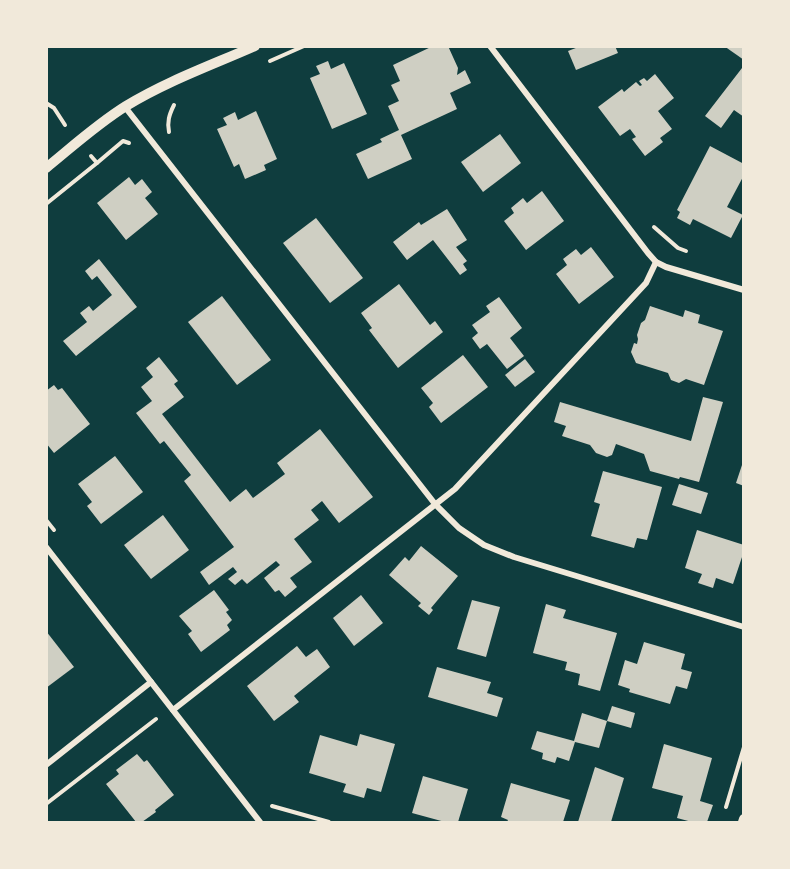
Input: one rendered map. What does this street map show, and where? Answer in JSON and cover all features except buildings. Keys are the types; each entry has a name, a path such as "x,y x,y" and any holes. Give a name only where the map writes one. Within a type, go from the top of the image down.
{"street":[{"path":"46,168 98,125 125,107 166,84 255,46"},
{"path":"490,46 657,262 666,267 744,290"},
{"path":"125,107 435,504 459,528 484,545 514,557 744,627"},
{"path":"173,710 455,489 646,284 657,262"},
{"path":"46,547 260,822"},
{"path":"46,765 151,682"}],"path":[{"path":"264,64 304,46"},
{"path":"46,204 123,141 130,143 141,154 154,144 169,132 169,115 173,105 182,99"},
{"path":"46,103 54,108 66,127"},
{"path":"78,142 97,163"},
{"path":"651,224 678,248 687,252"},
{"path":"46,804 156,718 163,727"},
{"path":"725,812 744,747"}]}
